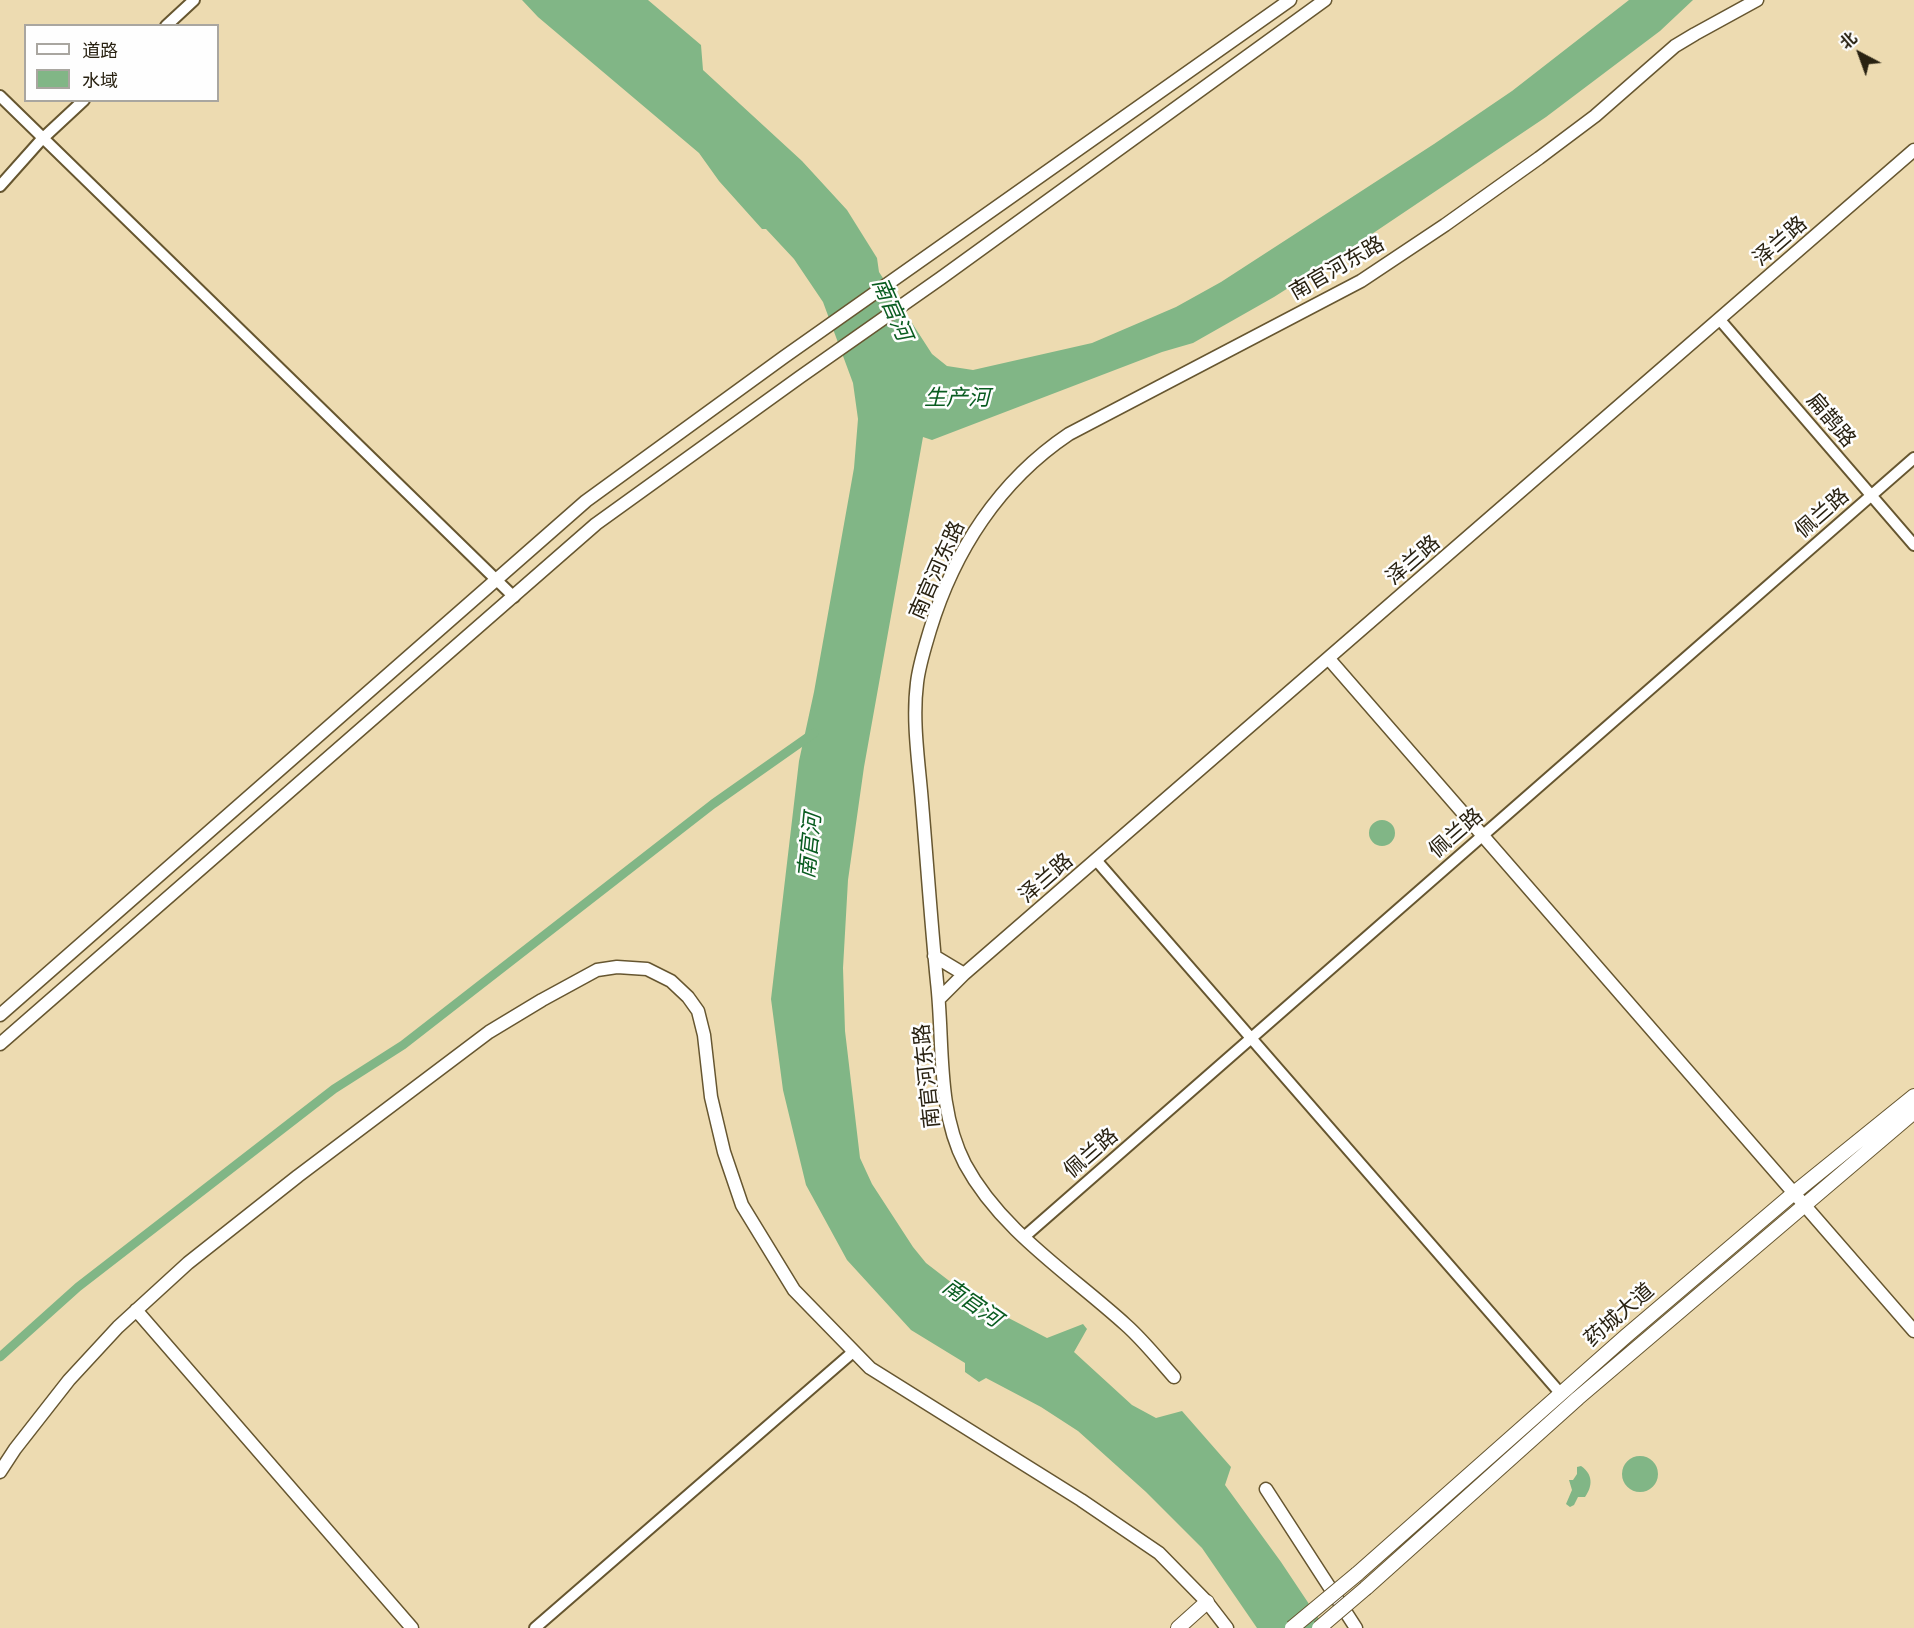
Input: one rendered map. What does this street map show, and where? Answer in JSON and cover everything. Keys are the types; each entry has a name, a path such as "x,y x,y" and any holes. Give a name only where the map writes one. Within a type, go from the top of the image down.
{"main road":[{"name":"药城大道","path":"1292,1628 1794,1193 1914,1096"},
{"name":"药城大道","path":"1319,1628 1575,1401 1914,1112"},
{"path":"1178,1628 1207,1602"}],"street":[{"path":"168,24 194,0"},
{"path":"0,1015 586,501 784,357 1290,0"},
{"path":"0,1044 596,524 1325,0"},
{"name":"南官河东路","path":"1174,1377 1128,1327 1005,1220 965,1164 952,1134 945,1101 939,999 916,735 917,683 930,631 947,583 963,549 981,520 1024,469 1048,448 1068,434 1361,281 1549,151 1595,116 1675,46 1757,0"},
{"path":"0,96 514,597"},
{"path":"0,186 43,138 82,102"},
{"name":"泽兰路","path":"939,999 964,974 1914,150"},
{"name":"扁鹊路","path":"1720,320 1914,546"},
{"name":"佩兰路","path":"1024,1237 1914,458"},
{"path":"1329,659 1914,1330"},
{"path":"1096,860 1561,1394"},
{"path":"934,956 964,974"},
{"path":"0,1472 15,1449 69,1380 136,1310 188,1263 298,1176 489,1032 597,970 617,967 647,969 671,981 688,997 698,1011 704,1035 711,1097 724,1152 742,1205 794,1290 870,1368 1081,1500 1159,1553 1207,1602 1227,1628"},
{"path":"136,1310 412,1628"},
{"path":"535,1628 853,1352"},
{"path":"1266,1489 1356,1628"}],"water":[{"path":"522,0 648,0 701,45 703,70 802,161 847,210 877,258 879,272 932,354 947,366 973,370 1092,343 1176,307 1221,282 1434,144 1512,91 1629,0 1693,0 1660,31 1546,117 1351,248 1274,297 1193,343 1162,352 932,440 923,437 864,767 848,880 843,968 845,1031 860,1158 872,1184 926,1263 974,1300 1047,1338 1083,1324 1087,1329 1074,1352 1132,1405 1156,1418 1182,1411 1231,1467 1225,1485 1325,1628 1257,1628 1202,1548 1146,1492 1078,1431 1041,1407 986,1378 979,1382 965,1372 965,1363 911,1330 847,1260 806,1185 783,1090 771,999 799,761 814,692 854,468 858,419 853,383 823,302 794,259 766,229 762,229 719,181 699,153 538,17"},
{"path":"1382,820 1391,824 1395,833 1391,842 1382,846 1373,842 1369,833 1373,824"},
{"path":"1640,1456 1653,1461 1658,1474 1653,1487 1640,1492 1627,1487 1622,1474 1627,1461"},
{"path":"1581,1466 1590,1476 1589,1489 1585,1497 1578,1497 1574,1505 1570,1507 1566,1504 1572,1490 1569,1480 1573,1480 1577,1474 1577,1467"}],"waterway":[{"path":"0,1357 78,1287 334,1089 403,1045 713,804 814,733"}],"water label":[{"name":"南官河","path":"892,309"},
{"name":"生产河","path":"957,398"},
{"name":"南官河","path":"810,846"},
{"name":"南官河","path":"972,1303"}]}
